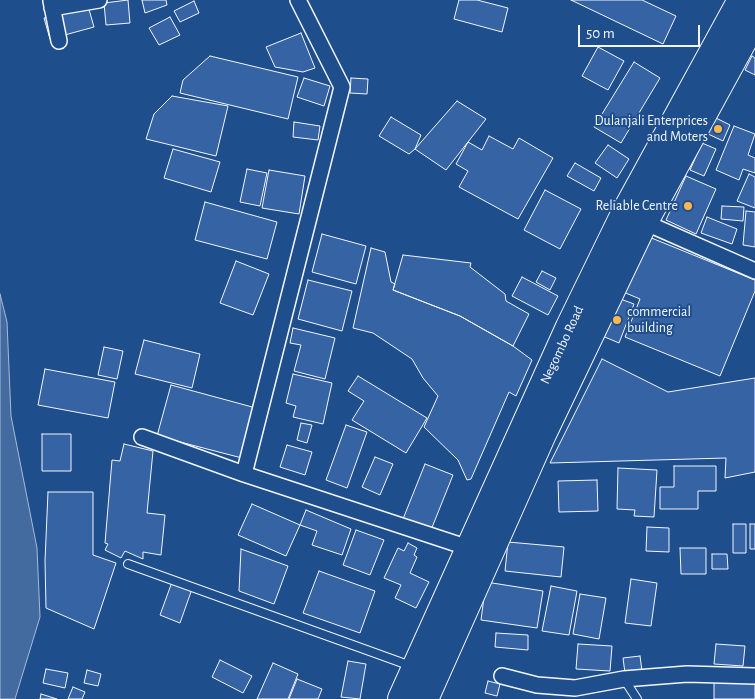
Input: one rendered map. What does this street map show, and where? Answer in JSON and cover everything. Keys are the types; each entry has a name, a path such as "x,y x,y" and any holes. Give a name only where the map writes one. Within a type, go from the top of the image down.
{"highway":[{"name":"Negombo Road","path":"402,699 526,420 634,217 742,0"},
{"name":"Negombo Road","path":"424,699 542,434 634,217 755,18"}],"street":[{"path":"60,41 52,4 99,0"},
{"path":"244,474 342,87 298,0"},
{"path":"634,217 755,271"},
{"path":"142,437 244,474 470,548"},
{"path":"502,676 537,685 575,688 624,679 687,674 755,676"}],"lane":[{"path":"128,564 416,668"},
{"path":"624,679 637,699"}],"water":[{"path":"0,294 7,322 11,416 37,548 40,617 15,699 0,699"}],"building":[{"path":"128,0 130,23 106,25 104,3"},
{"path":"142,0 166,0 167,5 145,13"},
{"path":"459,0 477,0 508,8 502,32 454,19"},
{"path":"571,0 642,0 676,16 663,44"},
{"path":"194,1 199,13 180,22 174,11"},
{"path":"88,6 94,27 50,39 44,18"},
{"path":"170,17 180,35 159,45 149,28"},
{"path":"301,33 315,68 303,72 275,67 266,47"},
{"path":"598,47 624,61 608,90 582,76"},
{"path":"210,56 298,77 288,119 180,93 183,80"},
{"path":"752,56 755,58 755,75 745,70"},
{"path":"634,62 660,78 621,143 594,127"},
{"path":"304,78 330,86 324,106 297,97"},
{"path":"351,78 368,79 367,94 350,93"},
{"path":"172,96 228,106 216,156 146,139 154,114"},
{"path":"457,101 486,119 446,170 415,149"},
{"path":"391,117 421,135 415,149 409,154 379,136"},
{"name":"Dulanjali Enterprices and Moters","path":"714,117 730,125 723,141 706,133"},
{"path":"294,122 320,126 318,140 293,137"},
{"path":"734,126 755,134 748,155 755,158 755,173 743,169 739,180 716,170"},
{"path":"489,136 513,149 519,138 553,158 518,219 459,187 468,171 456,164 468,142 482,150"},
{"path":"702,143 716,149 704,176 690,170"},
{"path":"608,145 629,159 617,178 595,163"},
{"path":"173,149 220,162 211,192 164,178"},
{"path":"575,163 601,178 594,191 567,176"},
{"path":"247,169 267,173 260,206 240,202"},
{"path":"269,170 305,176 299,214 262,208"},
{"path":"749,174 755,177 755,208 737,201"},
{"path":"686,176 716,189 696,234 666,220"},
{"path":"545,190 581,209 560,249 524,230"},
{"path":"205,202 277,222 267,259 195,240"},
{"path":"722,206 744,207 743,221 721,219"},
{"path":"746,211 755,212 755,247 743,245"},
{"path":"707,217 737,229 732,244 701,233"},
{"path":"322,234 366,246 356,284 312,272"},
{"path":"644,235 755,280 755,291 720,376 625,337 640,299 621,291"},
{"path":"371,248 385,252 391,282 395,284 393,290 460,316 513,346 532,360 516,396 509,392 471,479 467,480 458,460 424,427 438,396 423,378 412,359 373,333 353,328"},
{"path":"403,255 471,263 470,267 505,294 506,301 529,314 513,346 460,316 393,290"},
{"path":"236,261 269,274 253,315 220,303"},
{"path":"542,271 556,278 550,290 536,282"},
{"path":"522,277 558,296 548,315 512,296"},
{"path":"308,280 352,291 342,331 298,319"},
{"name":"commercial building","path":"615,297 634,304 619,343 600,335"},
{"path":"293,328 335,338 325,379 294,371 301,345 290,343"},
{"path":"144,340 200,354 192,388 135,374"},
{"path":"104,347 123,351 117,379 98,375"},
{"path":"602,359 668,392 755,378 755,472 725,478 726,458 550,463"},
{"path":"45,369 115,382 108,418 38,405"},
{"path":"293,374 332,383 323,424 293,417 296,406 286,403"},
{"path":"358,376 427,418 406,453 352,420 364,401 348,391"},
{"path":"171,385 256,408 242,458 157,436"},
{"path":"301,423 312,425 307,443 297,440"},
{"path":"346,425 367,432 347,488 326,480"},
{"path":"42,434 71,434 71,471 42,471"},
{"path":"124,444 153,451 147,513 165,515 161,555 143,552 143,559 125,551 121,558 105,550 108,544 105,543 112,460 120,461"},
{"path":"287,445 312,452 305,475 280,467"},
{"path":"375,457 393,464 380,495 362,487"},
{"path":"425,464 453,475 431,530 403,519"},
{"path":"674,466 716,466 716,491 698,491 698,509 660,509 660,487 674,487"},
{"path":"618,468 657,470 654,517 634,516 635,510 617,509"},
{"path":"597,480 598,511 559,512 558,481"},
{"path":"48,492 93,492 93,555 116,563 94,629 46,608 45,561"},
{"path":"252,504 300,525 286,556 238,535"},
{"path":"306,510 351,529 342,555 312,545 317,531 300,525"},
{"path":"733,524 746,524 746,553 733,553"},
{"path":"750,524 755,524 755,549 750,549"},
{"path":"647,527 669,528 669,552 646,551"},
{"path":"356,530 384,540 370,575 343,565"},
{"path":"508,542 564,547 561,577 505,571"},
{"path":"408,543 417,548 414,555 417,557 410,573 429,582 416,608 395,598 401,585 384,578 398,548 404,551"},
{"path":"680,548 706,548 706,574 681,574"},
{"path":"241,549 288,566 274,604 239,591"},
{"path":"712,554 727,554 728,569 712,569"},
{"path":"319,571 375,591 360,633 303,613"},
{"path":"631,579 657,583 651,626 625,623"},
{"path":"172,582 192,589 180,623 160,615"},
{"path":"486,582 543,591 537,628 481,620"},
{"path":"551,586 577,591 569,635 542,631"},
{"path":"580,594 606,598 599,639 573,634"},
{"path":"496,633 528,635 528,650 495,647"},
{"path":"578,644 612,646 610,671 576,669"},
{"path":"716,644 745,646 743,666 714,664"},
{"path":"640,656 642,671 625,673 623,658"},
{"path":"220,660 252,676 243,693 212,677"},
{"path":"348,661 366,664 360,699 341,697"},
{"path":"273,663 298,674 288,699 257,699"},
{"path":"46,669 68,673 65,688 43,683"},
{"path":"87,670 101,674 98,686 84,683"},
{"path":"297,679 322,689 318,699 289,699"},
{"path":"755,680 755,699 714,699 714,681"},
{"path":"488,681 500,684 497,696 485,693"},
{"path":"73,687 85,692 82,699 68,699"},
{"path":"41,694 57,699 40,699"}],"place":[{"name":"Dulanjali Enterprices and Moters","path":"718,129"},
{"name":"Reliable Centre","path":"688,206"},
{"name":"commercial building","path":"617,320"}]}
